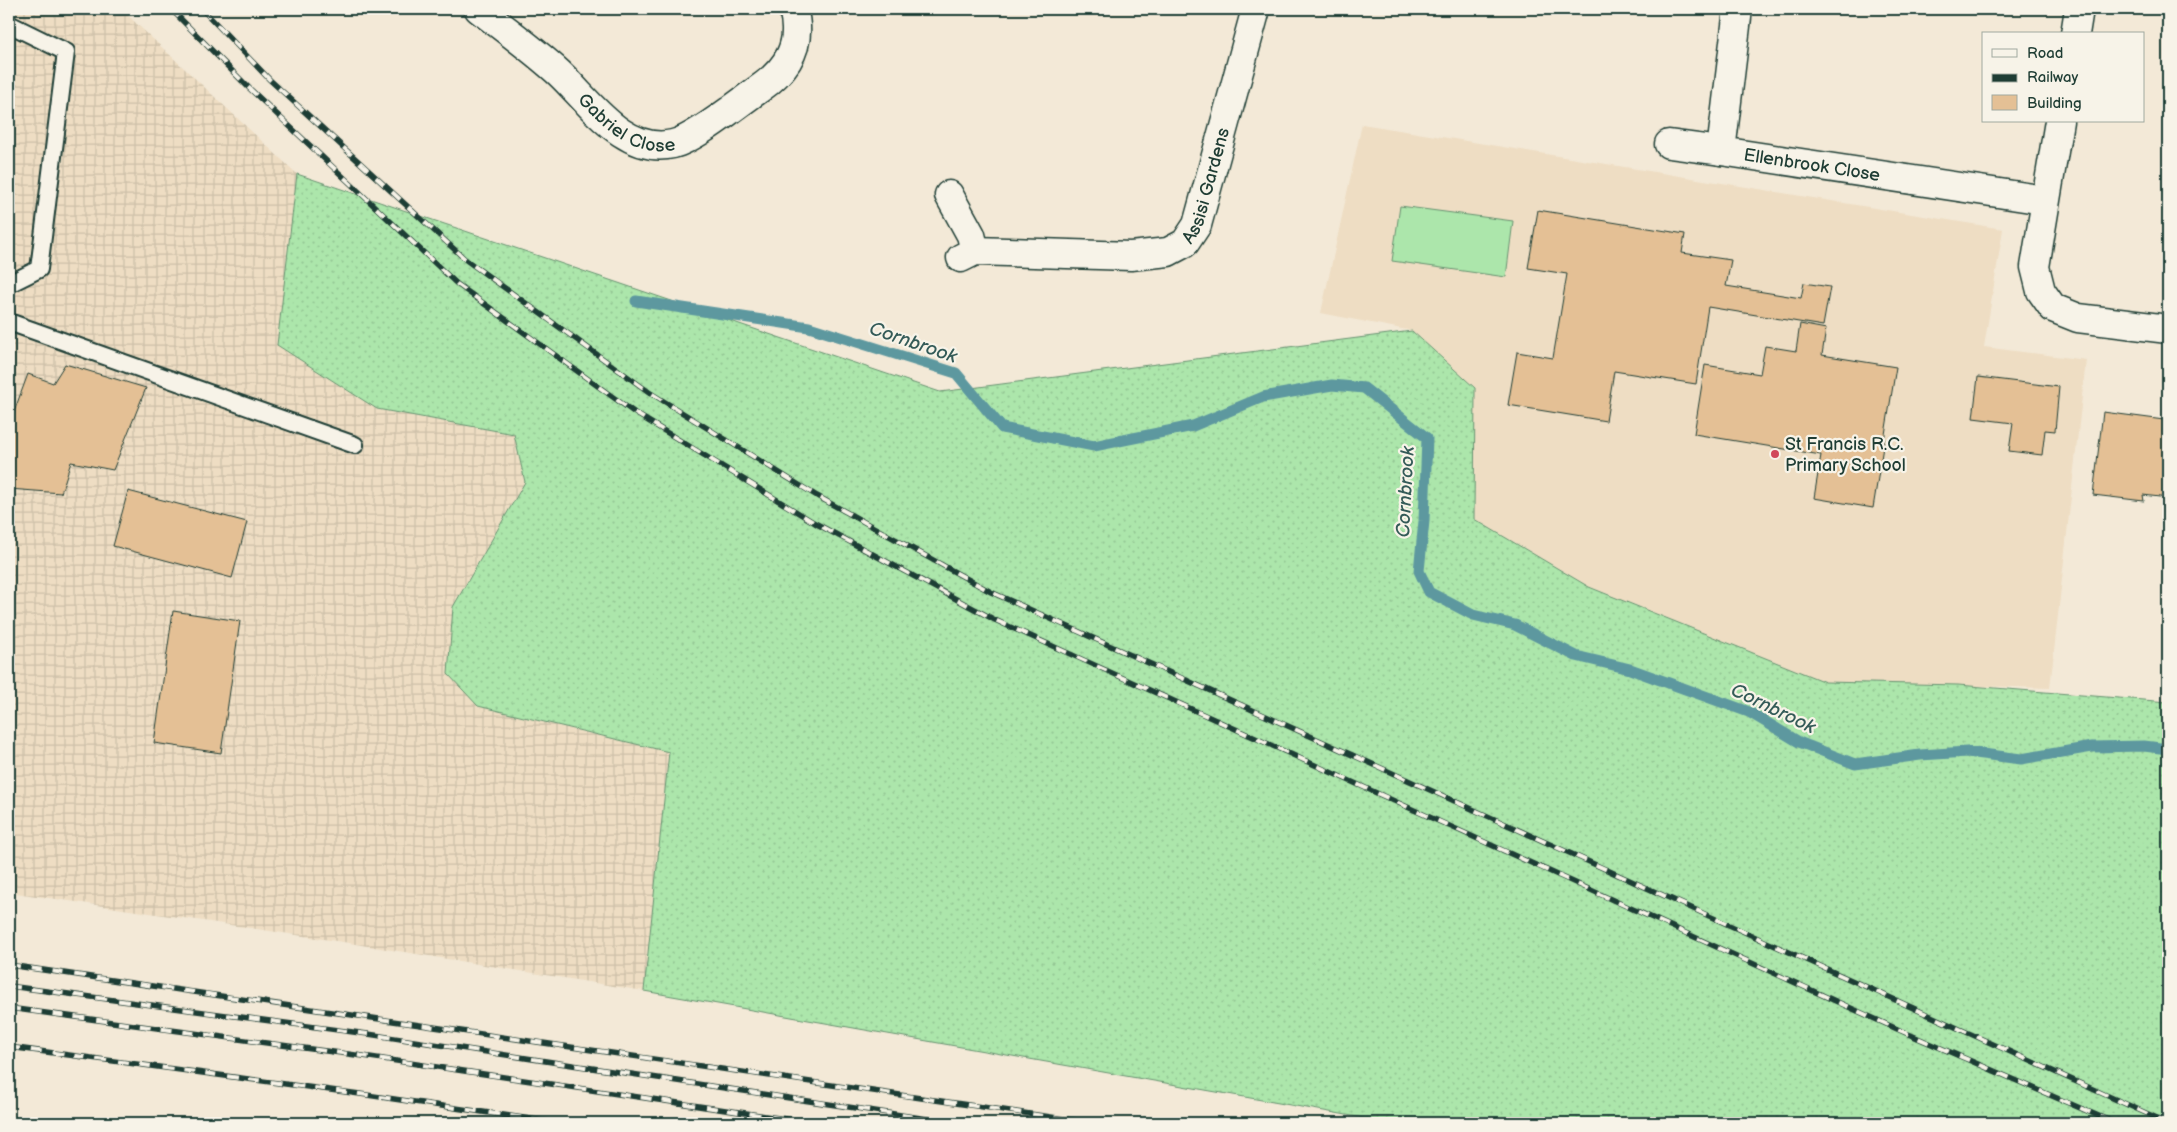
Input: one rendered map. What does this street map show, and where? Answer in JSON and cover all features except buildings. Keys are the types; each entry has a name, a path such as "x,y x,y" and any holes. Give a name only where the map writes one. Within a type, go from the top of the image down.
{"street":[{"name":"Gabriel Close","path":"479,9 559,73 606,121 630,138 652,144 673,144 689,138 775,78 790,59 796,38 796,20 793,9"},
{"name":"Assisi Gardens","path":"949,195 971,235 968,254 1130,256 1168,252 1185,243 1197,225 1256,9"},
{"name":"Ellenbrook Close","path":"1738,9 1721,151 2045,200"},
{"path":"2075,32 2079,9"},
{"path":"2059,122 2035,267 2041,292 2053,308 2078,318 2168,329"},
{"path":"1669,144 1721,151"}],"lane":[{"path":"9,24 66,52 39,269 9,284"},
{"path":"9,322 356,445"}],"shaded area":[{"path":"9,9 121,9 297,174 278,345 377,409 514,434 525,482 453,607 478,706 669,752 644,991 343,942 9,892"},
{"name":"St Francis R.C. Primary School","path":"1362,124 2003,229 1984,347 2086,360 2050,688 1825,682 1589,587 1474,519 1475,388 1412,331 1321,313"}],"green space":[{"path":"297,174 940,392 1412,331 1475,388 1474,519 1589,587 1825,682 1958,685 2168,702 2168,1123 1392,1123 644,991 669,752 478,706 448,674 453,607 525,482 514,434 377,409 277,345"},
{"path":"1400,206 1513,221 1506,277 1392,261"}],"waterway":[{"name":"Cornbrook","path":"636,301 809,327 956,373 1002,428 1094,446 1193,426 1263,397 1332,385 1364,388 1427,438 1424,521 1419,571 1429,592 1473,615 1515,625 1576,656 1630,669 1749,712 1799,742 1855,764 1920,755 1967,752 2021,759 2092,747 2144,746 2168,749"}],"railway":[{"path":"171,9 249,88 457,284 635,413 815,523 995,620 1906,1033 2115,1123"},
{"path":"202,9 270,80 466,260 649,392 817,496 991,592 2168,1123"},
{"path":"9,965 1092,1123"},
{"path":"9,986 368,1034 954,1123"},
{"path":"9,1008 363,1056 813,1123"},
{"path":"9,1047 360,1094 558,1123"}],"place":[{"name":"St Francis R.C. Primary School","path":"1775,454"}]}
